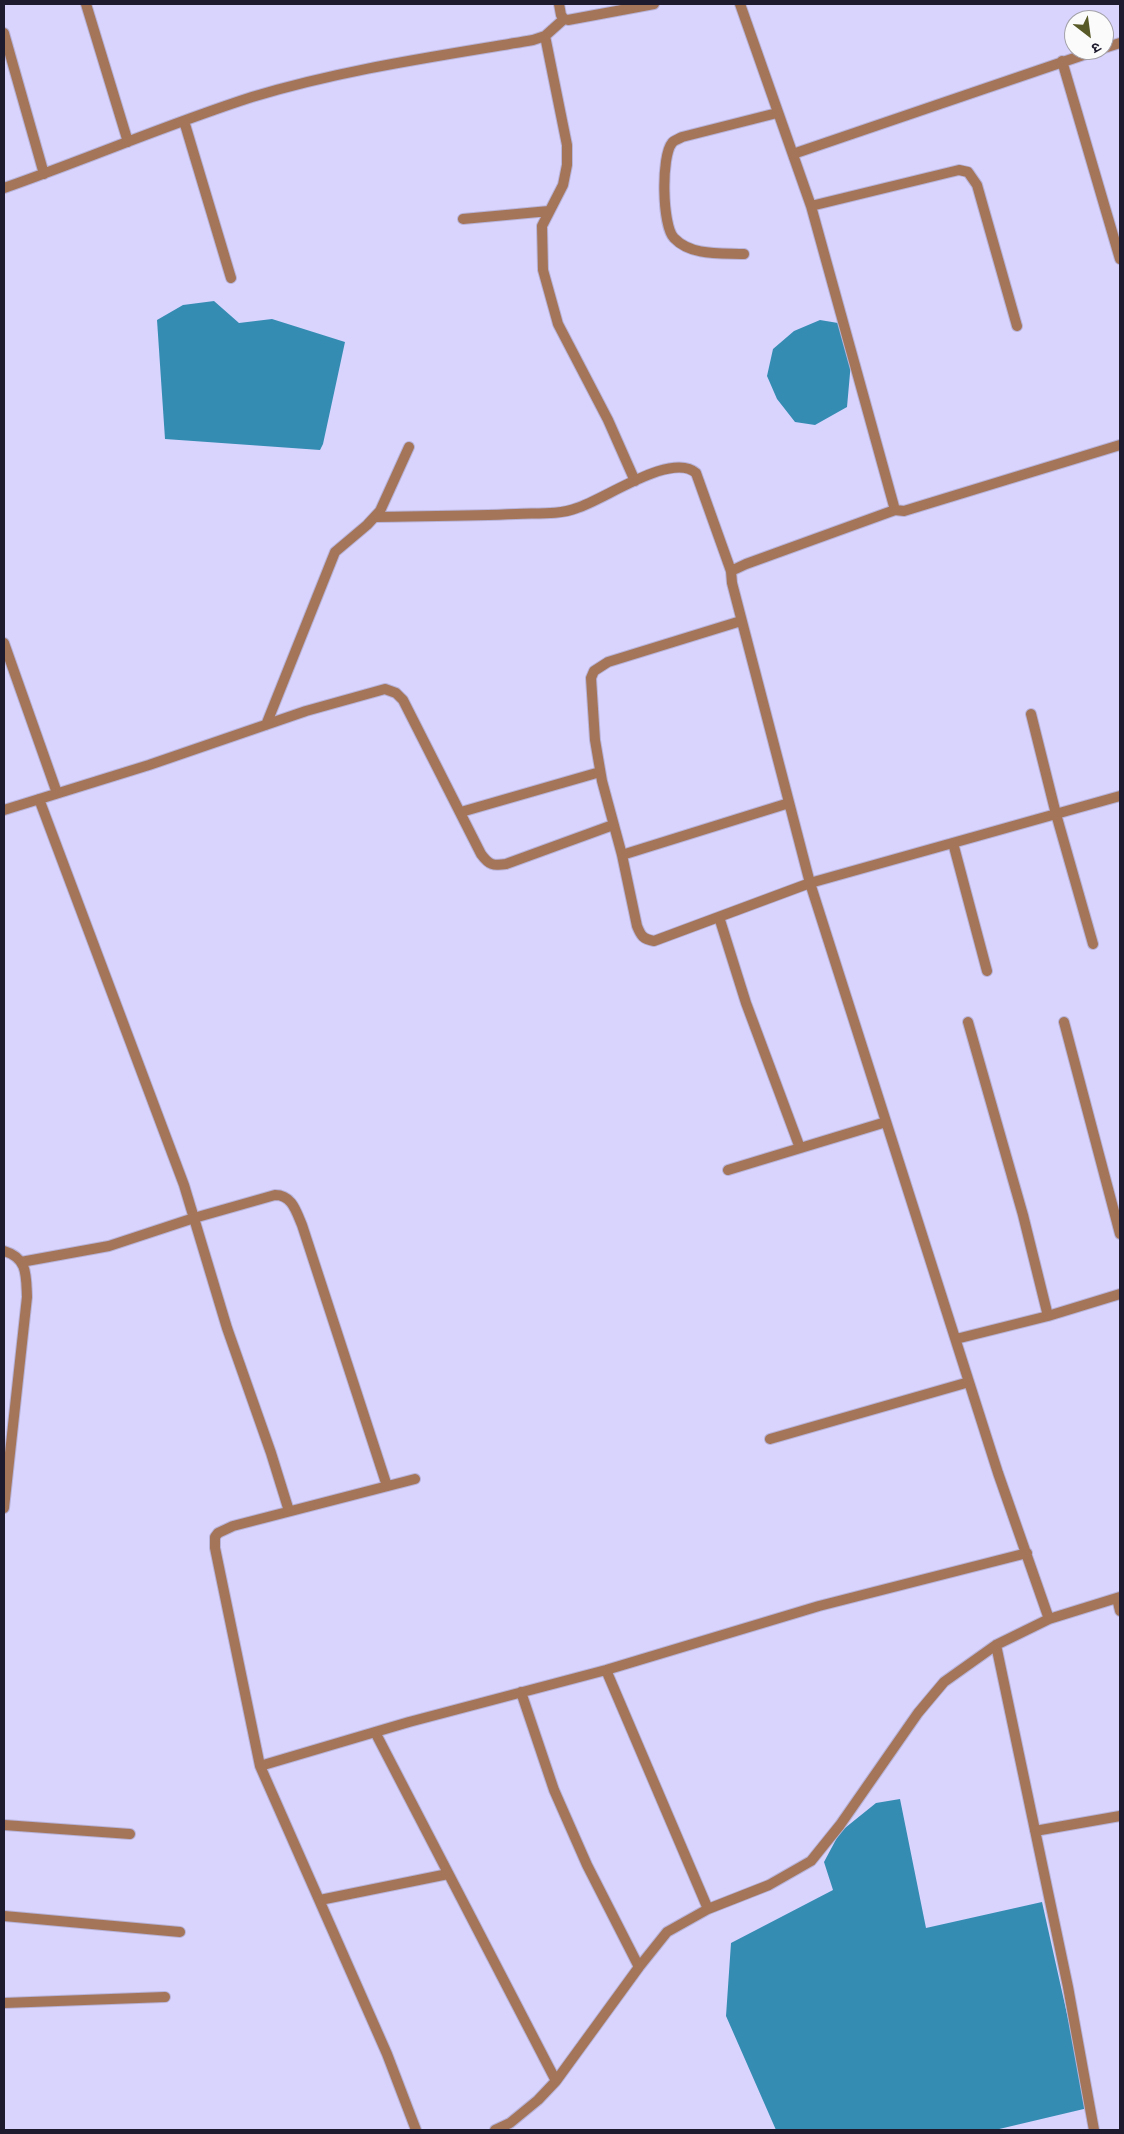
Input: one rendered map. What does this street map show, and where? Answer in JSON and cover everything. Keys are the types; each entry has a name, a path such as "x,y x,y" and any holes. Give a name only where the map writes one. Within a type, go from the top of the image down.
{"street":[{"path":"86,4 128,142"},
{"path":"559,4 561,15 564,19"},
{"path":"4,188 184,121 252,98 321,78 533,40 545,36 564,19 654,4"},
{"path":"740,4 811,206 896,510"},
{"path":"4,32 44,174"},
{"path":"545,36 567,145 567,165 563,185 542,226 543,270 558,324 608,420 635,481"},
{"path":"793,154 1065,60"},
{"path":"1062,61 1120,259"},
{"path":"744,254 697,251 684,246 673,237 669,230 666,204 665,169 669,149 672,142 682,138 777,113"},
{"path":"184,121 231,278"},
{"path":"811,206 959,170 968,172 977,186 1017,326"},
{"path":"463,219 549,211"},
{"path":"731,572 746,564 896,510 904,511 1120,445"},
{"path":"266,725 335,552 375,517 391,491 409,447"},
{"path":"375,517 456,516 572,510 586,506 659,471 674,468 692,469 696,473 731,572 732,583 810,883 998,1473 1049,1619"},
{"path":"742,621 608,662 594,671 591,678 595,740 600,772 641,936 654,941 810,883 1120,796"},
{"path":"4,643 57,793"},
{"path":"4,810 149,765 370,692 385,690 396,693 403,700 481,854 487,862 494,866 506,864 612,825"},
{"path":"1031,714 1056,814 1093,944"},
{"path":"461,812 600,772"},
{"path":"39,799 184,1185 227,1328 271,1453 289,1511"},
{"path":"622,855 789,803"},
{"path":"953,843 987,970"},
{"path":"719,917 746,1003 800,1148"},
{"path":"968,1022 1023,1215 1048,1316"},
{"path":"1064,1022 1120,1234"},
{"path":"728,1170 886,1122"},
{"path":"21,1262 109,1246 194,1218 275,1195 283,1195 290,1200 302,1225 386,1486"},
{"path":"4,1252 15,1254 21,1262 26,1275 27,1297 4,1508"},
{"path":"956,1339 1048,1316 1120,1294"},
{"path":"770,1439 969,1382"},
{"path":"415,1478 233,1526 215,1536 215,1548 260,1766 387,2054 416,2130"},
{"path":"260,1766 375,1732 606,1670 819,1606 1027,1553"},
{"path":"495,2130 510,2123 538,2100 556,2080 667,1932 708,1910 769,1884 811,1861 840,1825 918,1712 944,1682 968,1663 996,1645 1049,1619 1119,1597 1120,1611"},
{"path":"996,1645 1068,1987 1094,2130"},
{"path":"606,1670 708,1910"},
{"path":"521,1692 554,1790 587,1865 639,1967"},
{"path":"375,1732 556,2080"},
{"path":"1035,1830 1120,1816"},
{"path":"4,1825 130,1834"},
{"path":"320,1900 448,1874"},
{"path":"4,1916 180,1932"},
{"path":"4,2003 165,1997"}],"water":[{"path":"214,301 239,323 272,319 345,342 323,444 320,450 165,439 157,320 183,305"},
{"path":"820,320 838,323 851,362 847,407 815,425 795,422 777,399 767,376 773,349 794,331"},
{"path":"900,1799 926,1928 1042,1902 1088,2108 995,2130 776,2130 726,2016 731,1943 833,1890 824,1862 840,1832 876,1803"}]}
